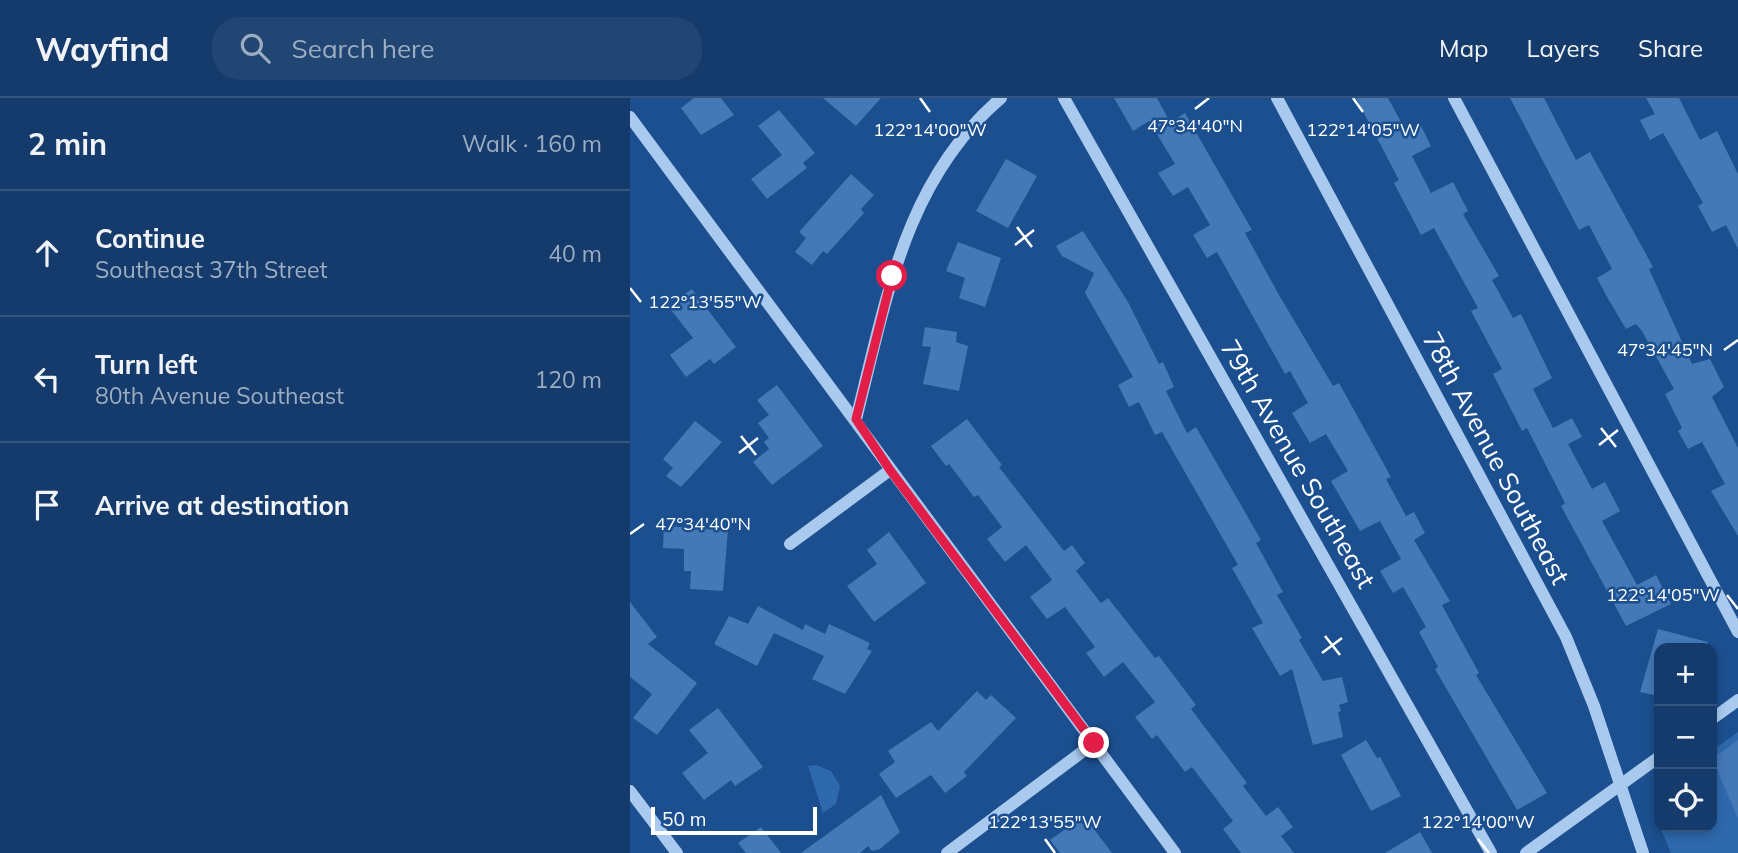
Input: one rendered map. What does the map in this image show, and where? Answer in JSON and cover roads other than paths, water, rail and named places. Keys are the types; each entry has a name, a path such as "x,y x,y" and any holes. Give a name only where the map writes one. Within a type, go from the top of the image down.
{"street":[{"path":"856,419 892,276 921,204 943,159 974,121 1001,98"},
{"name":"79th Avenue Southeast","path":"1064,98 1492,853"},
{"name":"78th Avenue Southeast","path":"1277,98 1566,637 1621,785 1643,853"},
{"path":"1454,98 1738,632"},
{"path":"630,117 1175,853"},
{"path":"790,544 890,470"},
{"path":"1717,715 1738,700"},
{"path":"947,853 1094,743"},
{"path":"1526,853 1654,761"},
{"path":"630,791 677,853"}]}
